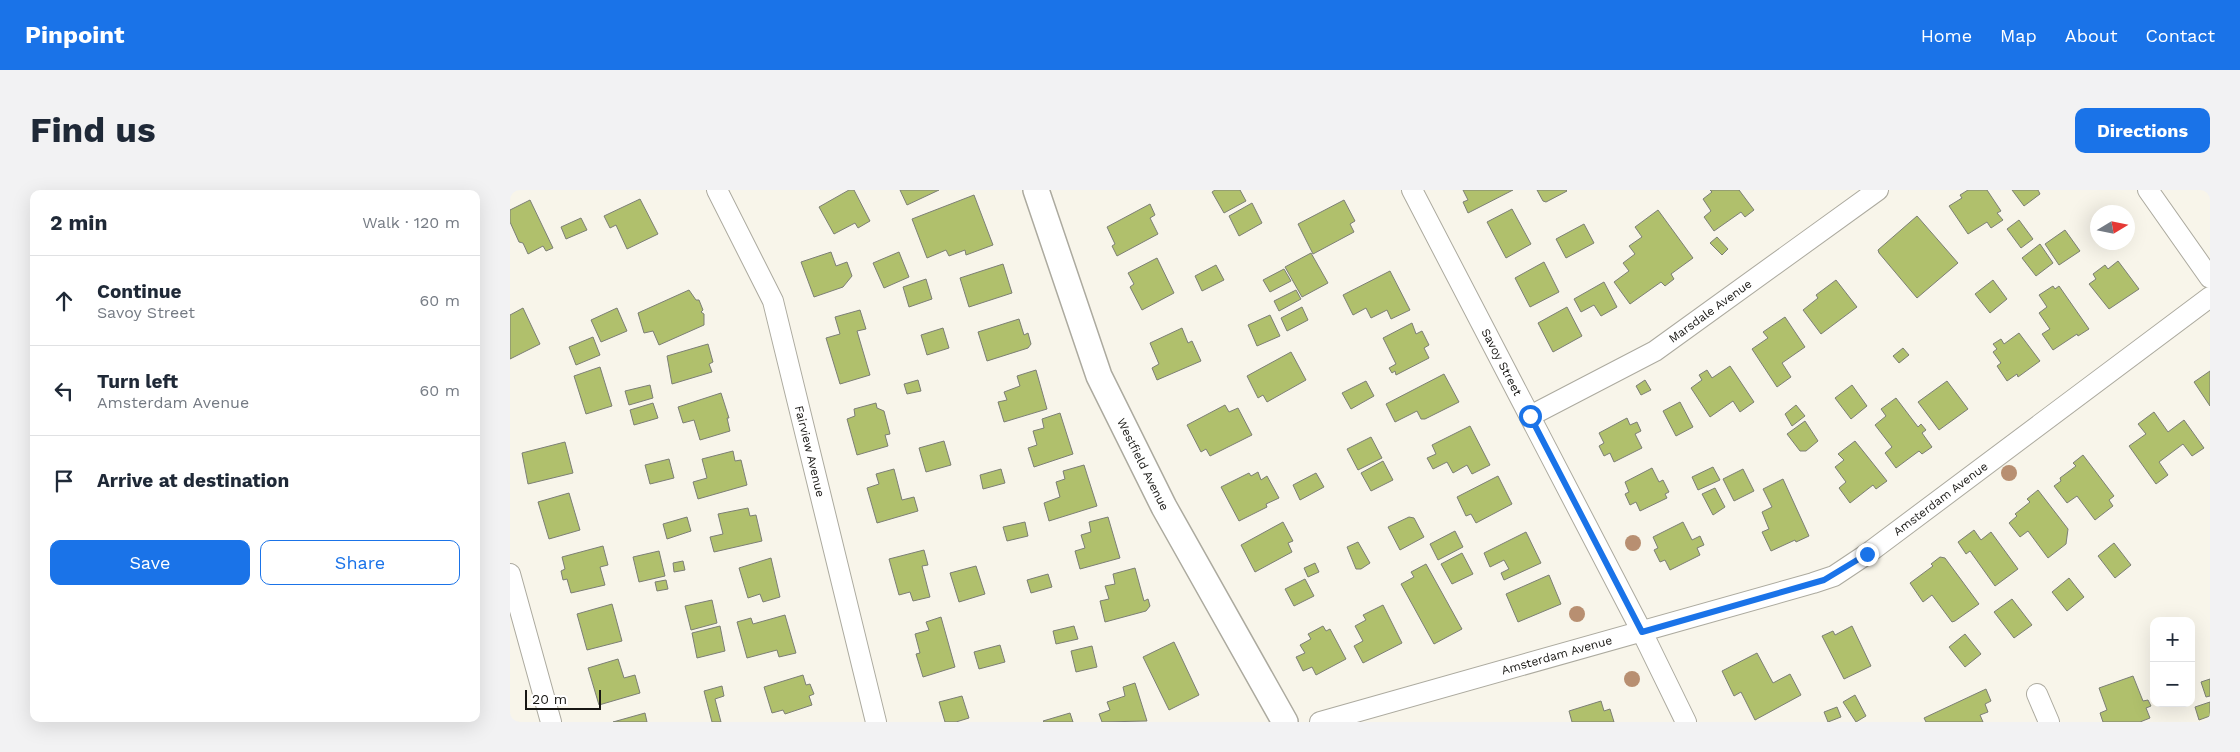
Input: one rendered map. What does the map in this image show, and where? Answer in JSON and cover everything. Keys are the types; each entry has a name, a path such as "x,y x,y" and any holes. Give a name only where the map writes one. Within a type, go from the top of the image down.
{"street":[{"name":"Fairview Avenue","path":"717,190 773,301 876,722"},
{"name":"Westfield Avenue","path":"1036,190 1100,376 1164,508 1284,722"},
{"name":"Savoy Street","path":"1412,190 1642,632 1686,722"},
{"name":"Marsdale Avenue","path":"1530,416 1655,351 1878,190"},
{"path":"2148,190 2210,278"},
{"name":"Amsterdam Avenue","path":"1320,722 1834,576 1867,554 2210,297"},
{"path":"510,574 550,722"},
{"path":"2037,694 2049,722"}],"building":[{"path":"849,190 854,190 870,221 858,228 855,223 834,234 819,207"},
{"path":"900,190 939,190 907,205"},
{"path":"1215,190 1240,190 1246,201 1224,213 1212,192"},
{"path":"1463,190 1513,190 1468,213 1463,202 1468,200"},
{"path":"1537,190 1567,191 1546,202 1543,201"},
{"path":"1710,190 1739,190 1754,210 1745,217 1741,212 1714,231 1704,217 1711,211 1703,199 1712,192"},
{"path":"1968,190 1987,190 2001,211 1997,213 2003,220 1991,228 1987,222 1968,234 1949,206 1962,198 1960,195"},
{"path":"2012,190 2038,190 2040,194 2024,206"},
{"path":"974,195 993,245 966,255 965,250 949,256 946,250 927,258 912,219"},
{"path":"640,199 658,234 627,249 616,225 610,228 604,216"},
{"path":"530,200 553,248 546,251 543,246 528,254 523,243 519,242 510,222 510,210"},
{"path":"1344,200 1355,221 1350,224 1354,232 1313,254 1298,224"},
{"path":"1252,203 1262,223 1239,236 1229,216"},
{"path":"1150,204 1155,215 1150,218 1158,234 1117,256 1112,246 1115,244 1107,227"},
{"path":"1512,209 1531,244 1506,258 1487,222"},
{"path":"1658,210 1693,258 1671,274 1674,279 1665,286 1661,282 1630,304 1614,282 1629,271 1623,263 1635,254 1629,246 1642,237 1635,227"},
{"path":"1917,216 1958,263 1917,298 1878,250"},
{"path":"581,218 587,230 566,239 561,227"},
{"path":"2019,220 2033,239 2021,248 2007,229"},
{"path":"1584,224 1594,243 1566,258 1556,239"},
{"path":"2065,230 2080,251 2059,265 2045,244"},
{"path":"1717,237 1728,249 1722,255 1710,243"},
{"path":"2040,244 2053,263 2036,276 2022,258"},
{"path":"831,252 836,266 847,262 852,276 843,287 814,297 801,262"},
{"path":"899,252 909,277 884,288 873,263"},
{"path":"1311,253 1328,283 1302,297 1285,267"},
{"path":"1157,258 1174,293 1142,310 1130,287 1134,284 1128,273"},
{"path":"2118,261 2139,289 2109,309 2089,284 2096,279 2093,274 2105,265 2108,269"},
{"path":"1544,262 1559,292 1530,307 1515,278"},
{"path":"1003,264 1012,293 969,307 960,278"},
{"path":"1216,265 1224,280 1202,291 1195,276"},
{"path":"1284,269 1291,281 1270,292 1263,280"},
{"path":"1390,271 1410,310 1391,319 1387,310 1371,318 1366,308 1353,315 1343,295"},
{"path":"926,279 932,299 909,307 903,287"},
{"path":"1836,280 1857,307 1821,334 1803,310 1818,298 1816,295"},
{"path":"1993,280 2007,299 1990,313 1975,294"},
{"path":"1604,282 1617,307 1601,316 1594,305 1581,312 1574,299"},
{"path":"2053,286 2055,289 2059,286 2089,329 2078,336 2077,334 2053,350 2042,334 2050,329 2039,313 2047,307 2039,295"},
{"path":"689,290 696,300 699,300 703,310 701,312 704,314 704,325 659,345 653,331 644,333 638,313"},
{"path":"1296,290 1301,299 1279,311 1274,301"},
{"path":"1302,307 1308,320 1287,331 1281,318"},
{"path":"1567,307 1582,336 1553,352 1538,323"},
{"path":"523,308 540,344 510,359 510,315"},
{"path":"617,308 627,331 601,342 591,320"},
{"path":"860,310 866,329 857,331 870,375 840,384 826,338 840,334 835,317"},
{"path":"1270,315 1280,336 1257,346 1248,325"},
{"path":"1785,317 1805,347 1782,363 1791,377 1777,387 1752,349 1768,338 1763,332"},
{"path":"1019,319 1024,335 1028,333 1031,344 1028,348 987,361 978,332"},
{"path":"1412,323 1416,334 1422,331 1429,345 1424,348 1429,358 1396,375 1395,371 1392,373 1389,368 1396,364 1383,338"},
{"path":"943,328 949,348 927,355 921,335"},
{"path":"1182,328 1188,343 1192,341 1201,361 1157,380 1152,368 1159,364 1150,343"},
{"path":"2019,333 2040,361 2018,377 2017,374 2007,381 1997,366 2001,363 1993,352 1997,349 1993,344 2001,339 2004,344"},
{"path":"593,337 600,355 576,365 569,347"},
{"path":"708,344 713,362 709,364 712,372 672,384 667,356"},
{"path":"1903,348 1909,355 1899,363 1893,356"},
{"path":"1291,352 1306,380 1267,402 1263,395 1258,398 1247,376"},
{"path":"1730,366 1754,402 1740,412 1733,401 1710,417 1691,388 1702,380 1699,375 1707,370 1712,378"},
{"path":"600,367 612,406 586,414 574,376"},
{"path":"1036,370 1047,409 1004,422 998,402 1007,400 1004,392 1020,386 1017,376"},
{"path":"2210,371 2210,406 2194,382"},
{"path":"1444,374 1459,402 1425,419 1421,419 1417,411 1395,422 1386,404"},
{"path":"918,380 921,391 907,394 904,384"},
{"path":"1645,380 1651,390 1641,395 1636,386"},
{"path":"1366,381 1374,396 1351,409 1342,393"},
{"path":"1947,381 1968,409 1939,430 1918,402"},
{"path":"650,385 653,398 629,405 625,391"},
{"path":"1852,385 1867,406 1851,419 1835,398"},
{"path":"721,393 729,418 727,418 730,431 700,440 694,420 683,423 678,407"},
{"path":"1896,398 1918,427 1921,424 1926,430 1922,433 1932,447 1922,454 1919,451 1896,468 1885,453 1892,447 1875,425 1886,416 1881,409"},
{"path":"1680,402 1693,427 1676,436 1663,411"},
{"path":"653,403 658,418 634,425 630,410"},
{"path":"876,403 877,408 884,411 890,434 885,435 888,446 857,455 847,419 855,416 854,409"},
{"path":"1225,405 1229,412 1238,408 1252,435 1210,456 1206,449 1201,452 1187,425"},
{"path":"1796,405 1805,416 1792,426 1785,414"},
{"path":"2154,412 2168,432 2184,420 2204,448 2192,456 2183,444 2159,462 2168,475 2156,484 2129,446 2146,434 2138,424"},
{"path":"1060,413 1073,454 1034,467 1028,448 1037,445 1033,431 1044,428 1042,419"},
{"path":"1627,418 1630,425 1637,422 1641,431 1635,434 1642,448 1614,462 1610,453 1604,456 1599,446 1604,443 1599,433"},
{"path":"1805,421 1818,441 1806,451 1800,451 1787,434"},
{"path":"1470,426 1490,465 1472,474 1467,465 1453,473 1447,462 1433,469 1427,458 1436,454 1432,445"},
{"path":"1371,437 1382,458 1358,470 1347,449"},
{"path":"944,441 951,465 926,472 919,448"},
{"path":"1855,441 1887,481 1876,489 1873,485 1850,503 1839,488 1846,482 1835,467 1844,460 1838,454"},
{"path":"565,442 573,473 528,484 522,453"},
{"path":"733,451 735,461 741,460 747,485 698,499 693,482 707,478 702,459"},
{"path":"2083,455 2114,496 2109,500 2113,506 2095,520 2077,496 2067,503 2054,486 2061,481 2060,478 2076,466 2073,463"},
{"path":"669,459 674,478 650,484 645,465"},
{"path":"1383,461 1393,480 1371,491 1361,473"},
{"path":"1084,465 1097,506 1049,521 1044,503 1060,497 1056,482 1065,479 1063,471"},
{"path":"1713,467 1720,480 1698,490 1692,477"},
{"path":"1652,468 1659,482 1663,480 1669,492 1665,494 1667,498 1640,511 1636,502 1630,505 1625,494 1629,492 1625,482"},
{"path":"894,469 902,500 914,497 918,511 877,523 867,488 879,484 876,474"},
{"path":"1001,469 1005,483 983,489 980,475"},
{"path":"1743,469 1754,491 1734,501 1723,479"},
{"path":"1258,472 1261,480 1267,476 1279,498 1266,504 1267,507 1239,521 1221,487 1249,473 1251,476"},
{"path":"1316,473 1324,487 1300,500 1293,485"},
{"path":"1498,476 1512,504 1476,523 1471,514 1466,516 1457,497"},
{"path":"1783,479 1809,536 1771,551 1762,532 1769,529 1762,512 1772,507 1763,489"},
{"path":"1715,488 1725,507 1713,515 1702,494"},
{"path":"2038,490 2068,529 2066,544 2048,558 2028,531 2020,537 2009,523 2017,516 2015,514 2030,502 2027,499"},
{"path":"569,493 580,530 549,539 538,502"},
{"path":"748,508 750,516 756,515 762,541 714,552 710,537 723,534 718,514"},
{"path":"687,517 691,531 667,539 663,524"},
{"path":"1108,517 1120,558 1080,569 1075,551 1085,548 1081,535 1091,532 1089,522"},
{"path":"1409,517 1414,518 1424,537 1400,550 1388,527"},
{"path":"1025,522 1028,536 1007,541 1003,527"},
{"path":"1283,522 1293,541 1288,543 1292,552 1255,572 1241,545"},
{"path":"1683,522 1692,540 1700,536 1704,545 1697,548 1700,555 1670,570 1665,560 1660,562 1654,550 1658,548 1653,537"},
{"path":"1974,530 1981,540 1991,532 2018,569 1995,586 1970,551 1966,554 1958,542"},
{"path":"1455,531 1463,547 1438,560 1430,544"},
{"path":"1526,532 1541,563 1504,580 1501,573 1509,569 1504,560 1490,567 1484,553"},
{"path":"1358,542 1370,563 1361,569 1356,569 1347,547"},
{"path":"2114,543 2131,565 2115,578 2098,556"},
{"path":"603,546 608,565 600,567 605,585 571,593 567,579 563,580 561,571 565,569 562,557"},
{"path":"924,550 928,565 922,566 930,597 913,601 910,592 899,595 889,559"},
{"path":"659,551 665,576 639,582 633,557"},
{"path":"1462,553 1473,574 1452,584 1441,564"},
{"path":"1940,557 1945,558 1979,604 1952,622 1932,595 1923,602 1910,583 1933,566 1931,564"},
{"path":"771,558 780,597 763,602 760,594 748,598 739,568"},
{"path":"683,561 685,570 674,572 673,563"},
{"path":"1315,563 1319,572 1308,577 1304,568"},
{"path":"1426,564 1462,629 1434,644 1401,584 1414,577 1411,572"},
{"path":"976,566 985,594 959,602 950,573"},
{"path":"1135,568 1144,601 1148,599 1150,606 1146,611 1105,622 1100,601 1109,599 1105,586 1115,584 1113,574"},
{"path":"1048,574 1052,587 1031,593 1027,580"},
{"path":"1549,575 1561,604 1518,622 1506,594"},
{"path":"2069,578 2084,597 2067,611 2052,592"},
{"path":"1305,579 1314,596 1294,606 1285,589"},
{"path":"666,580 668,589 657,591 655,582"},
{"path":"2012,599 2032,625 2014,638 1994,612"},
{"path":"712,600 717,623 691,630 685,606"},
{"path":"612,604 622,641 587,650 577,614"},
{"path":"1383,605 1402,643 1363,663 1354,646 1363,641 1355,626 1366,620 1363,615"},
{"path":"785,615 796,653 779,657 777,650 747,658 737,622 751,618 753,624"},
{"path":"941,617 955,667 923,677 916,654 920,653 915,634 929,630 926,622"},
{"path":"720,626 725,651 697,658 692,633"},
{"path":"1074,626 1078,639 1056,644 1053,631"},
{"path":"1323,626 1326,631 1330,629 1346,659 1316,675 1312,667 1303,671 1296,657 1305,653 1300,645 1311,639 1308,634"},
{"path":"1852,626 1871,666 1844,679 1822,636 1833,631 1835,635"},
{"path":"1965,634 1981,654 1965,667 1949,647"},
{"path":"1174,642 1199,695 1169,710 1143,657"},
{"path":"1000,645 1005,662 979,669 974,652"},
{"path":"1092,646 1097,667 1076,672 1071,651"},
{"path":"1757,653 1773,683 1790,674 1801,695 1755,720 1741,692 1734,696 1722,671"},
{"path":"618,659 624,678 635,675 640,693 599,705 588,668"},
{"path":"803,675 806,685 810,684 814,694 809,696 812,705 785,714 783,710 772,713 764,687"},
{"path":"2133,676 2143,701 2148,700 2150,704 2150,706 2146,708 2150,718 2140,722 2103,722 2100,713 2107,710 2099,688"},
{"path":"2210,679 2210,696 2206,697 2201,682"},
{"path":"1135,683 1147,721 1102,722 1099,714 1110,710 1107,702 1125,696 1123,687"},
{"path":"722,686 724,696 715,699 721,722 712,722 704,691"},
{"path":"1986,689 1991,701 1985,704 1988,712 1980,715 1983,722 1926,722 1924,718"},
{"path":"1855,695 1866,716 1856,722 1843,702"},
{"path":"962,696 969,718 956,722 945,722 939,702"},
{"path":"1601,701 1604,711 1610,709 1614,722 1572,722 1569,711"},
{"path":"2210,702 2210,716 2199,720 2195,707"},
{"path":"1837,707 1841,717 1828,722 1824,712"},
{"path":"645,713 647,722 613,722"},
{"path":"1070,713 1073,722 1043,721"}],"route":[{"path":"1530,416 1642,632 1824,580 1834,576 1867,554"}]}
